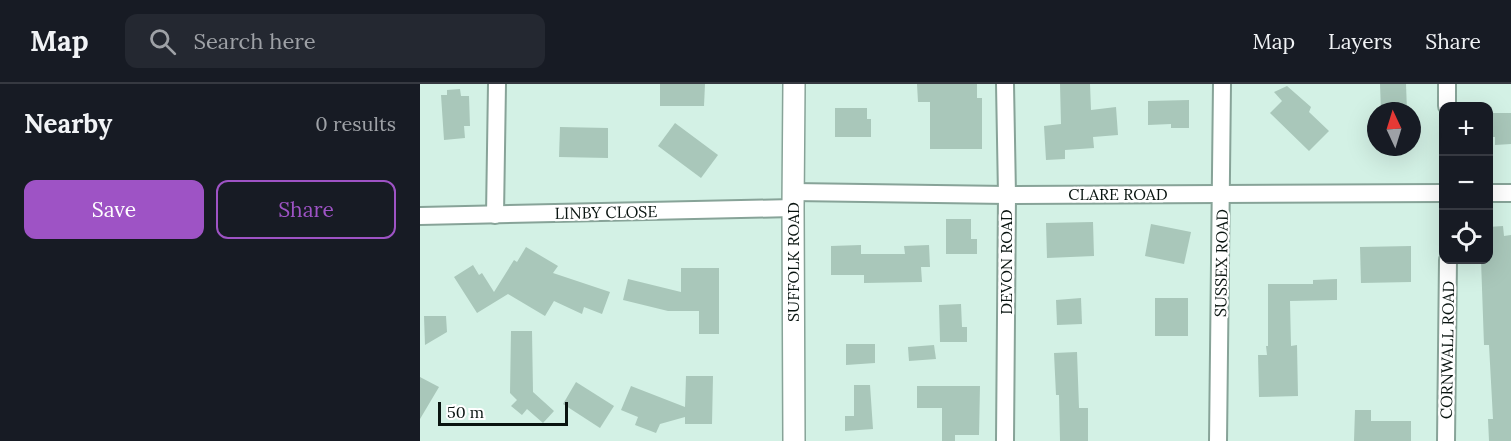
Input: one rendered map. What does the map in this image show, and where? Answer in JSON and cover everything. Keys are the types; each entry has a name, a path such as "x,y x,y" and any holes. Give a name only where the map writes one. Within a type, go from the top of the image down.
{"street":[{"path":"495,215 497,84"},
{"name":"SUFFOLK ROAD","path":"794,84 794,441"},
{"name":"DEVON ROAD","path":"1005,84 1007,195 1005,441"},
{"name":"SUSSEX ROAD","path":"1218,441 1222,84"},
{"path":"1447,84 1447,102"},
{"name":"CLARE ROAD","path":"793,200 1007,195 1439,193"},
{"path":"1493,193 1511,193"},
{"name":"LINBY CLOSE","path":"420,216 495,215 793,200"},
{"name":"CORNWALL ROAD","path":"1446,441 1448,264"}],"building":[{"path":"660,84 705,84 704,106 660,106"},
{"path":"917,84 977,84 977,98 982,98 982,149 930,149 930,102 918,102"},
{"path":"1060,84 1090,84 1091,110 1116,107 1118,135 1093,137 1094,148 1065,150 1065,159 1046,160 1044,126 1061,124"},
{"path":"1380,84 1406,84 1407,102 1381,102"},
{"path":"1287,86 1311,107 1309,112 1329,131 1309,151 1270,113 1282,101 1274,92"},
{"path":"460,89 461,96 469,96 470,126 464,126 465,138 444,140 441,95 447,95 447,90"},
{"path":"1189,100 1189,128 1171,128 1171,124 1148,125 1148,101"},
{"path":"835,108 867,108 867,119 871,119 871,137 835,137"},
{"path":"1493,113 1511,113 1511,144 1495,145"},
{"path":"675,123 718,155 701,178 658,146"},
{"path":"560,127 608,128 608,158 559,157"},
{"path":"946,219 971,219 971,239 977,239 977,254 946,254"},
{"path":"1093,222 1094,256 1047,258 1046,223"},
{"path":"1151,224 1191,232 1184,264 1145,256"},
{"path":"1503,226 1504,236 1511,235 1511,441 1489,441 1488,419 1493,419 1489,345 1484,345 1481,264 1493,264 1493,227"},
{"path":"861,245 861,254 905,254 904,246 929,245 930,267 921,267 922,282 864,283 864,275 831,275 831,246"},
{"path":"1411,246 1411,282 1361,283 1360,247"},
{"path":"526,247 558,266 553,273 610,292 602,314 584,307 582,314 554,301 545,316 508,294 477,313 454,277 473,265 479,275 482,273 494,292 514,260 517,262"},
{"path":"681,268 719,268 719,334 699,334 699,311 668,311 623,300 628,279 681,292"},
{"path":"1337,279 1337,300 1290,301 1291,346 1297,345 1298,396 1259,397 1258,355 1267,355 1266,346 1268,346 1268,284 1313,284 1313,280"},
{"path":"1081,298 1082,324 1057,325 1056,300"},
{"path":"1155,298 1188,298 1188,336 1155,336"},
{"path":"961,304 962,327 967,327 967,342 940,342 939,305"},
{"path":"424,316 446,316 447,332 425,345"},
{"path":"511,331 532,331 533,392 554,411 543,423 527,409 522,415 511,406 517,400 510,393"},
{"path":"846,344 875,344 875,363 846,365"},
{"path":"934,345 936,359 909,361 908,347"},
{"path":"1077,352 1079,408 1088,408 1088,441 1060,441 1059,395 1056,395 1054,353"},
{"path":"686,376 713,376 712,424 685,424 685,417 660,424 656,433 635,425 638,417 621,410 631,386 685,407"},
{"path":"420,377 439,387 420,419"},
{"path":"576,382 614,406 600,428 563,404"},
{"path":"854,385 870,385 873,429 845,431 845,416 854,416"},
{"path":"917,386 980,386 979,435 955,435 955,441 942,441 942,408 917,408"},
{"path":"1355,410 1371,410 1371,421 1411,421 1411,441 1354,441"}]}
